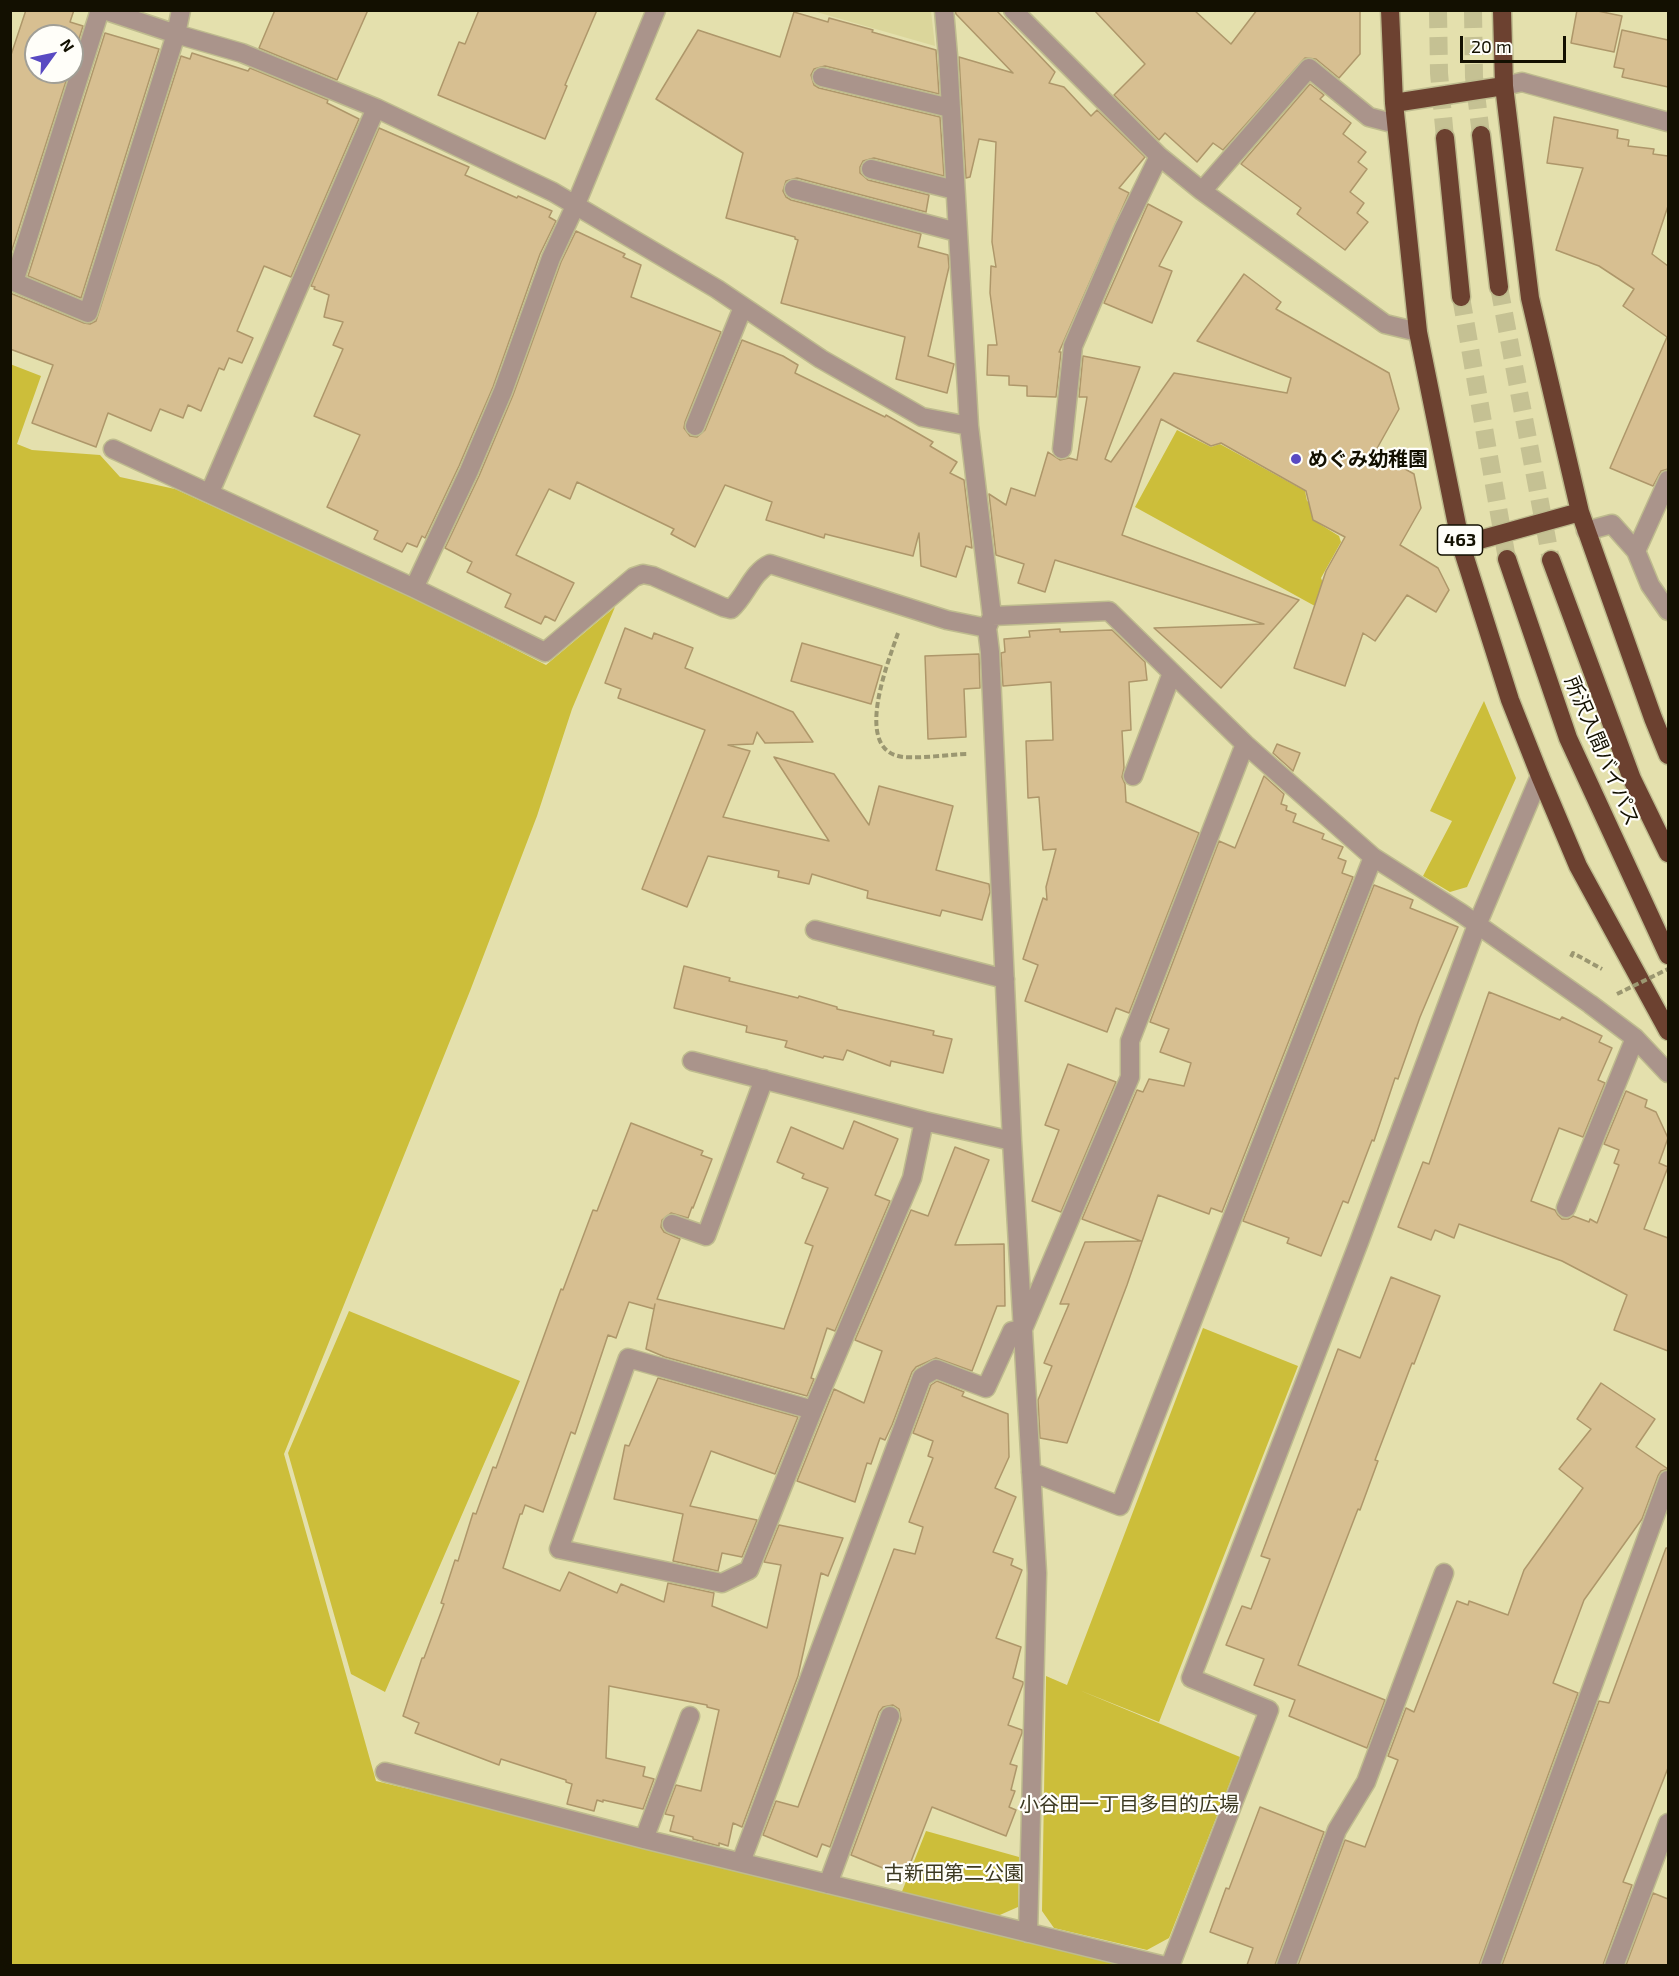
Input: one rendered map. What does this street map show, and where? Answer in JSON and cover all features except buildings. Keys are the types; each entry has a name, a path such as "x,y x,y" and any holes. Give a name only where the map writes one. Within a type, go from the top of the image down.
{"highway":[{"name":"463","path":"1390,10 1394,103 1418,332 1461,545 1510,700 1578,866 1668,1031"},
{"path":"1502,10 1504,86 1530,298 1580,512 1668,755"},
{"path":"1394,103 1504,86"},
{"path":"1481,135 1499,287"},
{"path":"1445,138 1461,297"},
{"path":"1461,545 1580,512"},
{"name":"所沢入間バイパス","path":"1507,559 1568,738 1668,955"},
{"name":"所沢入間バイパス","path":"1551,560 1632,779 1668,853"}],"street":[{"path":"181,10 176,34 88,313 14,282 102,10 176,34 242,53 376,108 576,204 717,289 821,359 922,417 969,426"},
{"path":"414,588 469,471 498,401 551,258 576,204 656,10"},
{"path":"944,10 969,426 990,622 1012,1141 1037,1573 1028,1933"},
{"path":"1013,10 1159,156 1202,191 1385,324 1418,332"},
{"path":"1202,191 1309,68 1369,117 1396,124"},
{"path":"822,77 950,108"},
{"path":"1504,86 1522,82 1668,122"},
{"path":"210,492 376,108"},
{"path":"1062,449 1073,346 1123,230 1159,156"},
{"path":"871,169 955,190"},
{"path":"794,189 957,232"},
{"path":"695,426 743,307"},
{"path":"113,449 210,492 545,652 634,577 643,574 653,576 731,609 739,602 763,567 770,564 947,620 990,622 1109,611 1245,744 1373,857 1461,913 1590,1004 1635,1038 1668,1073"},
{"path":"1636,551 1668,480"},
{"path":"1586,531 1612,524 1636,551 1650,585 1668,611"},
{"path":"1133,776 1172,673"},
{"path":"1023,1329 1130,1077 1130,1041 1245,744"},
{"path":"1170,1965 1269,1710 1191,1678 1359,1242 1477,925 1540,776"},
{"path":"1031,1472 1120,1506 1373,857"},
{"path":"815,930 1005,979"},
{"path":"1566,1208 1635,1038"},
{"path":"692,1061 924,1121 1012,1141"},
{"path":"672,1224 706,1236 764,1079"},
{"path":"813,1410 628,1358 560,1549 722,1583 749,1570 813,1410 912,1178 924,1121"},
{"path":"741,1862 922,1377 936,1369 986,1388 1012,1331 1023,1329"},
{"path":"1490,1965 1668,1480"},
{"path":"1286,1965 1337,1830 1366,1782 1444,1573"},
{"path":"644,1839 690,1716"},
{"path":"828,1884 890,1716"},
{"path":"385,1772 644,1839 1165,1965"},
{"path":"1614,1965 1668,1823"}],"path":[{"path":"906,607 880,692 876,721 877,733 882,743 888,751 900,757 995,752"},
{"path":"1617,994 1668,969"}],"shaded area":[{"path":"813,11 931,11 935,46"}],"green space":[{"path":"10,364 41,376 17,444 32,450 100,455 120,477 175,489 408,595 546,665 615,607 572,709 537,816 470,991 284,1454 376,1781 1133,1965 11,1965"},
{"path":"1177,430 1211,447 1220,444 1305,491 1307,501 1320,508 1313,520 1339,536 1341,542 1321,578 1325,588 1353,627 1135,507"},
{"path":"1484,701 1516,778 1467,887 1450,892 1423,876 1452,821 1430,811"},
{"path":"349,1311 520,1381 385,1692 351,1674 288,1453"},
{"name":"小谷田一丁目多目的広場","path":"1203,1328 1298,1366 1159,1722 1079,1690 1240,1757 1169,1938 1147,1950 1054,1928 1042,1911 1046,1676 1067,1685"},
{"name":"古新田第二公園","path":"926,1831 1019,1857 1018,1907 993,1918 901,1894"}],"tunnel":[{"path":"1438,10 1439,73 1445,138"},
{"path":"1473,10 1474,77 1481,135"},
{"path":"1499,287 1551,560"},
{"path":"1461,297 1507,559"}],"place":[{"name":"めぐみ幼稚園","path":"1296,459"}]}
